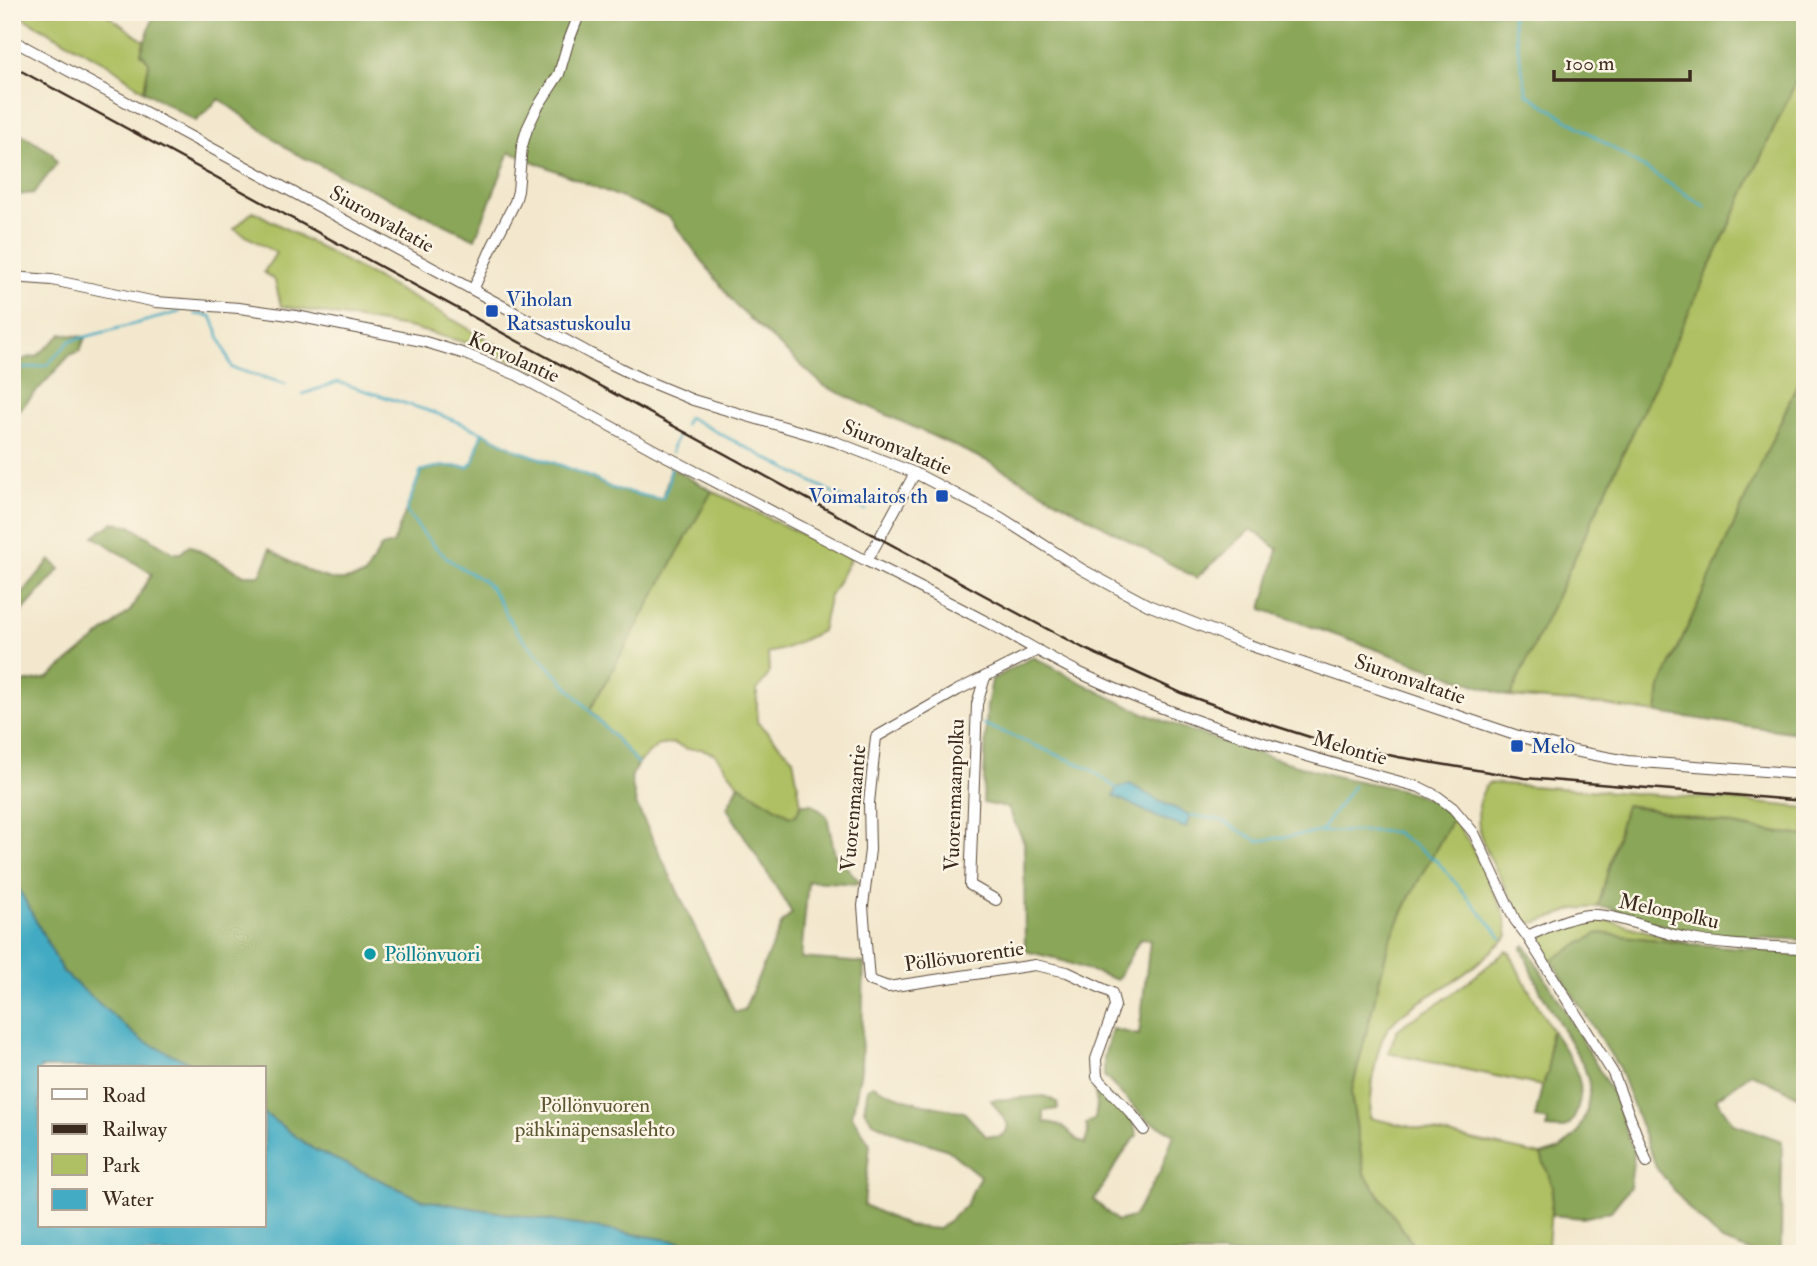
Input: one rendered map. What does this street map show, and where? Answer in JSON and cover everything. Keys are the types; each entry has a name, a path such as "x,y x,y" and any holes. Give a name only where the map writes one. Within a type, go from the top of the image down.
{"street":[{"path":"473,290 515,202 527,129 559,74 580,12"},
{"name":"Siuronvaltatie","path":"12,40 591,354 642,379 716,408 836,442 915,473 1000,517 1083,570 1148,605 1249,645 1518,736 1569,750 1627,761 1805,774"},
{"name":"Korvolantie","path":"12,276 52,280 156,302 296,316 422,341 465,354 517,375 867,561"},
{"path":"867,561 915,473"},
{"name":"Melontie","path":"867,561 1078,673 1206,725 1329,763 1419,787 1453,808 1474,833 1515,920 1613,1073 1647,1162"},
{"name":"Vuorenmaantie","path":"869,980 863,906 870,850 869,803 876,737 958,690 1038,650"},
{"name":"Vuorenmaanpolku","path":"985,677 977,704 970,885 996,900"},
{"name":"Melonpolku","path":"1527,936 1573,918 1590,915 1611,917 1705,942 1799,948 1805,951"},
{"name":"Pöllövuorentie","path":"869,980 888,987 1035,965 1067,972 1112,993 1115,1006 1096,1059 1097,1077 1144,1130"}],"green space":[{"path":"12,12 103,12 144,41 141,53 149,62 144,91 109,65"},
{"path":"155,12 1805,12 1805,62 1510,697 1262,609 1278,549 1251,529 1196,578 987,461 824,386 737,307 669,217 510,152 475,239 294,153 219,99 196,121 144,91 149,62 141,53"},
{"path":"1805,62 1805,367 1660,688 1657,713 1597,704 1510,697"},
{"path":"12,128 52,153 57,163 34,193 17,195 12,199"},
{"path":"253,211 459,323 540,371 467,343 412,328 281,306 275,281 264,272 276,253 234,229"},
{"path":"62,334 85,337 80,351 70,355 12,418 12,364 37,356"},
{"path":"1805,367 1805,734 1657,713 1660,688"},
{"name":"Pöllönvuoren pähkinäpensaslehto","path":"482,432 519,451 563,466 611,488 658,499 663,497 671,468 712,491 590,710 638,763 631,778 636,804 735,1012 744,1010 782,923 792,913 727,808 739,785 790,816 796,815 801,804 812,804 827,816 835,855 862,884 808,881 801,958 864,963 861,1070 852,1116 870,1144 864,1205 908,1226 939,1229 966,1205 980,1176 948,1150 873,1122 864,1110 868,1088 873,1085 916,1102 963,1111 986,1136 999,1137 1006,1132 1008,1125 991,1100 1044,1096 1057,1102 1058,1109 1044,1111 1044,1122 1064,1127 1085,1144 1088,1133 1086,1124 1095,1119 1097,1105 1093,1081 1131,1116 1137,1135 1094,1200 1117,1221 1133,1217 1160,1172 1174,1134 1146,1119 1104,1076 1104,1057 1112,1029 1139,1035 1150,940 1140,939 1117,980 1025,951 1024,842 1008,808 983,803 987,706 992,680 1033,657 1116,700 1188,730 1335,776 1413,793 1441,807 1453,818 1411,894 1389,942 1351,1094 1364,1173 1420,1254 756,1254 423,1200 313,1149 266,1114 266,1066 197,1066 141,1041 63,972 12,876 12,676 22,683 48,678 130,611 152,574 94,536 114,522 130,526 174,553 181,553 189,545 244,575 260,575 269,549 319,576 344,580 365,575 381,547 393,544 421,471 450,466 468,467 473,462"},
{"path":"712,491 851,558 829,598 822,631 784,649 768,653 769,674 757,690 757,722 793,758 801,804 796,815 790,816 739,785 715,754 702,749 687,749 673,743 657,746 638,763 590,710"},
{"path":"50,560 60,569 12,623 12,606"},
{"path":"1488,783 1805,808 1805,836 1627,805 1598,907 1575,909 1530,923 1519,912 1481,835 1479,804"},
{"path":"1626,805 1805,836 1805,940 1690,934 1610,908 1598,907"},
{"path":"1453,818 1470,844 1504,913 1508,936 1471,968 1408,1009 1391,1024 1378,1052 1370,1118 1541,1155 1553,1187 1548,1245 1489,1248 1467,1254 1420,1254 1364,1173 1351,1094 1389,942 1411,894"},
{"path":"1584,920 1610,921 1691,944 1599,933 1551,960 1541,945 1540,936"},
{"path":"1599,933 1691,944 1801,952 1805,956 1805,1077 1798,1096 1751,1073 1716,1099 1734,1124 1782,1141 1781,1252 1758,1254 1722,1241 1690,1210 1656,1167 1619,1068 1551,960"},
{"path":"1525,945 1615,1098 1634,1154 1630,1187 1611,1211 1583,1218 1551,1215 1553,1187 1541,1155 1560,1149 1577,1134 1587,1110 1590,1087 1584,1066 1540,990 1522,948"},
{"path":"1506,951 1510,953 1553,1032 1550,1033 1548,1073 1542,1086 1388,1053 1397,1030 1442,1001"},
{"path":"1553,1032 1572,1061 1580,1086 1576,1114 1568,1125 1559,1129 1547,1128 1548,1121 1535,1118 1548,1072 1550,1033"}],"water":[{"path":"1130,784 1190,815 1186,828 1114,796 1116,788"},
{"path":"12,876 63,972 141,1040 197,1066 38,1066 38,1228 266,1228 266,1114 313,1149 423,1200 756,1254 12,1254"},
{"path":"1548,1245 1651,1254 1467,1254 1489,1248"}],"waterway":[{"path":"1511,12 1527,94 1706,207"},
{"path":"12,372 47,365 70,341 180,312"},
{"path":"195,314 211,316 232,368 286,384"},
{"path":"303,394 338,382 438,414 519,451 563,466 611,488 658,499 663,498 671,467"},
{"path":"684,425 688,417 866,510"},
{"path":"482,432 473,462 468,467 450,466 421,471 406,511 440,551 490,587 519,634 638,763"},
{"path":"672,452 678,436"},
{"path":"983,724 1089,768 1116,788"},
{"path":"1190,815 1221,820 1258,841 1320,832 1353,786"},
{"path":"1320,832 1395,832 1437,861 1502,938"}],"railway":[{"path":"12,66 1006,607 1085,649 1181,693 1316,739 1398,757 1525,778 1805,801"}],"place":[{"name":"Viholan Ratsastuskoulu","path":"492,311"},
{"name":"Voimalaitos th","path":"942,496"},
{"name":"Melo","path":"1517,746"},
{"name":"Pöllönvuori","path":"370,954"}]}
